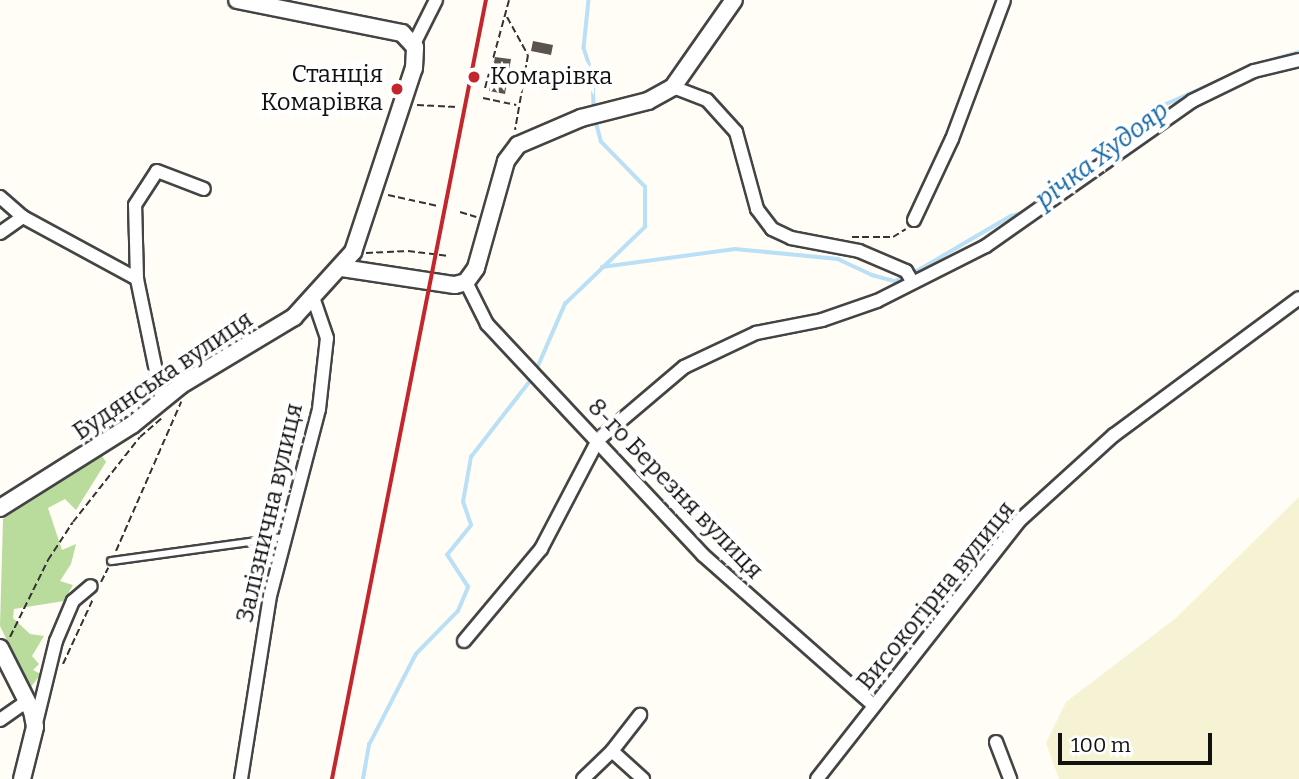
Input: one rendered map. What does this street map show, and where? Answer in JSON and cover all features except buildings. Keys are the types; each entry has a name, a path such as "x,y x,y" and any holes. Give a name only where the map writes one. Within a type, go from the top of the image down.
{"street":[{"path":"237,0 402,33 414,44"},
{"path":"436,0 414,44 416,60 353,252 342,268 455,285 466,282 476,268 511,153 526,139 581,118 648,101 673,87 734,0"},
{"path":"914,220 952,139 1004,0"},
{"path":"464,642 541,549 598,440 697,359 756,333 852,311 986,246 1192,101 1254,71 1299,60"},
{"path":"673,87 708,100 736,132 757,209 772,229 791,238 859,251 906,271 912,281"},
{"path":"170,399 137,279 135,205 157,171 204,189"},
{"path":"0,197 23,217 137,279"},
{"path":"0,233 23,217"},
{"name":"Будянська вулиця","path":"0,508 132,425 314,300 342,268"},
{"name":"8-го Березня вулиця","path":"466,282 487,324 703,555 874,706"},
{"name":"Високогірна вулиця","path":"817,779 1019,521 1115,435 1299,298"},
{"name":"Залізнична вулиця","path":"241,779 270,596 288,537 321,397 327,338 314,300"},
{"path":"22,779 56,641 73,601 93,590"},
{"path":"1,651 27,701 35,727"},
{"path":"0,720 27,701"},
{"path":"583,779 612,751 640,715"},
{"path":"996,742 1010,779"},
{"path":"612,751 643,779"}],"lane":[{"path":"111,561 288,537"}],"path":[{"path":"485,88 507,17 509,0"},
{"path":"483,98 518,105 528,55 507,17"},
{"path":"401,104 457,107"},
{"path":"373,191 438,206"},
{"path":"460,212 466,215"},
{"path":"841,237 894,237 914,220"},
{"path":"430,256 431,250"},
{"path":"353,252 408,251 430,256 449,256"},
{"path":"59,673 93,590 102,582 184,395"},
{"path":"1,651 48,560 73,522 170,399"}],"shaded area":[{"path":"1299,497 1299,779 1059,779 1046,743 1066,702 1176,618"}],"green space":[{"path":"102,456 106,462 76,510 65,499 48,508 62,550 76,544 71,564 60,581 73,585 64,601 14,609 13,618 30,634 44,636 32,656 39,664 33,670 41,674 30,688 0,626 3,519"}],"waterway":[{"path":"589,0 584,48 593,76 594,111"},
{"name":"річка Худояр","path":"1254,65 1299,52"},
{"name":"річка Худояр","path":"1088,167 1150,122 1155,109 1241,71"},
{"path":"538,366 565,304 645,227 645,187 601,142 595,119"},
{"name":"річка Худояр","path":"912,274 1011,216 1026,212"},
{"name":"річка Худояр","path":"602,267 735,249 838,259 872,275 895,281 902,278"},
{"path":"363,779 369,745 416,654 458,611 468,587 447,555 471,525 463,502 471,457 530,381"}],"railway":[{"path":"332,779 486,0"}],"place":[{"name":"Комарівка","path":"474,77"},
{"name":"Станція Комарівка","path":"397,89"}]}
